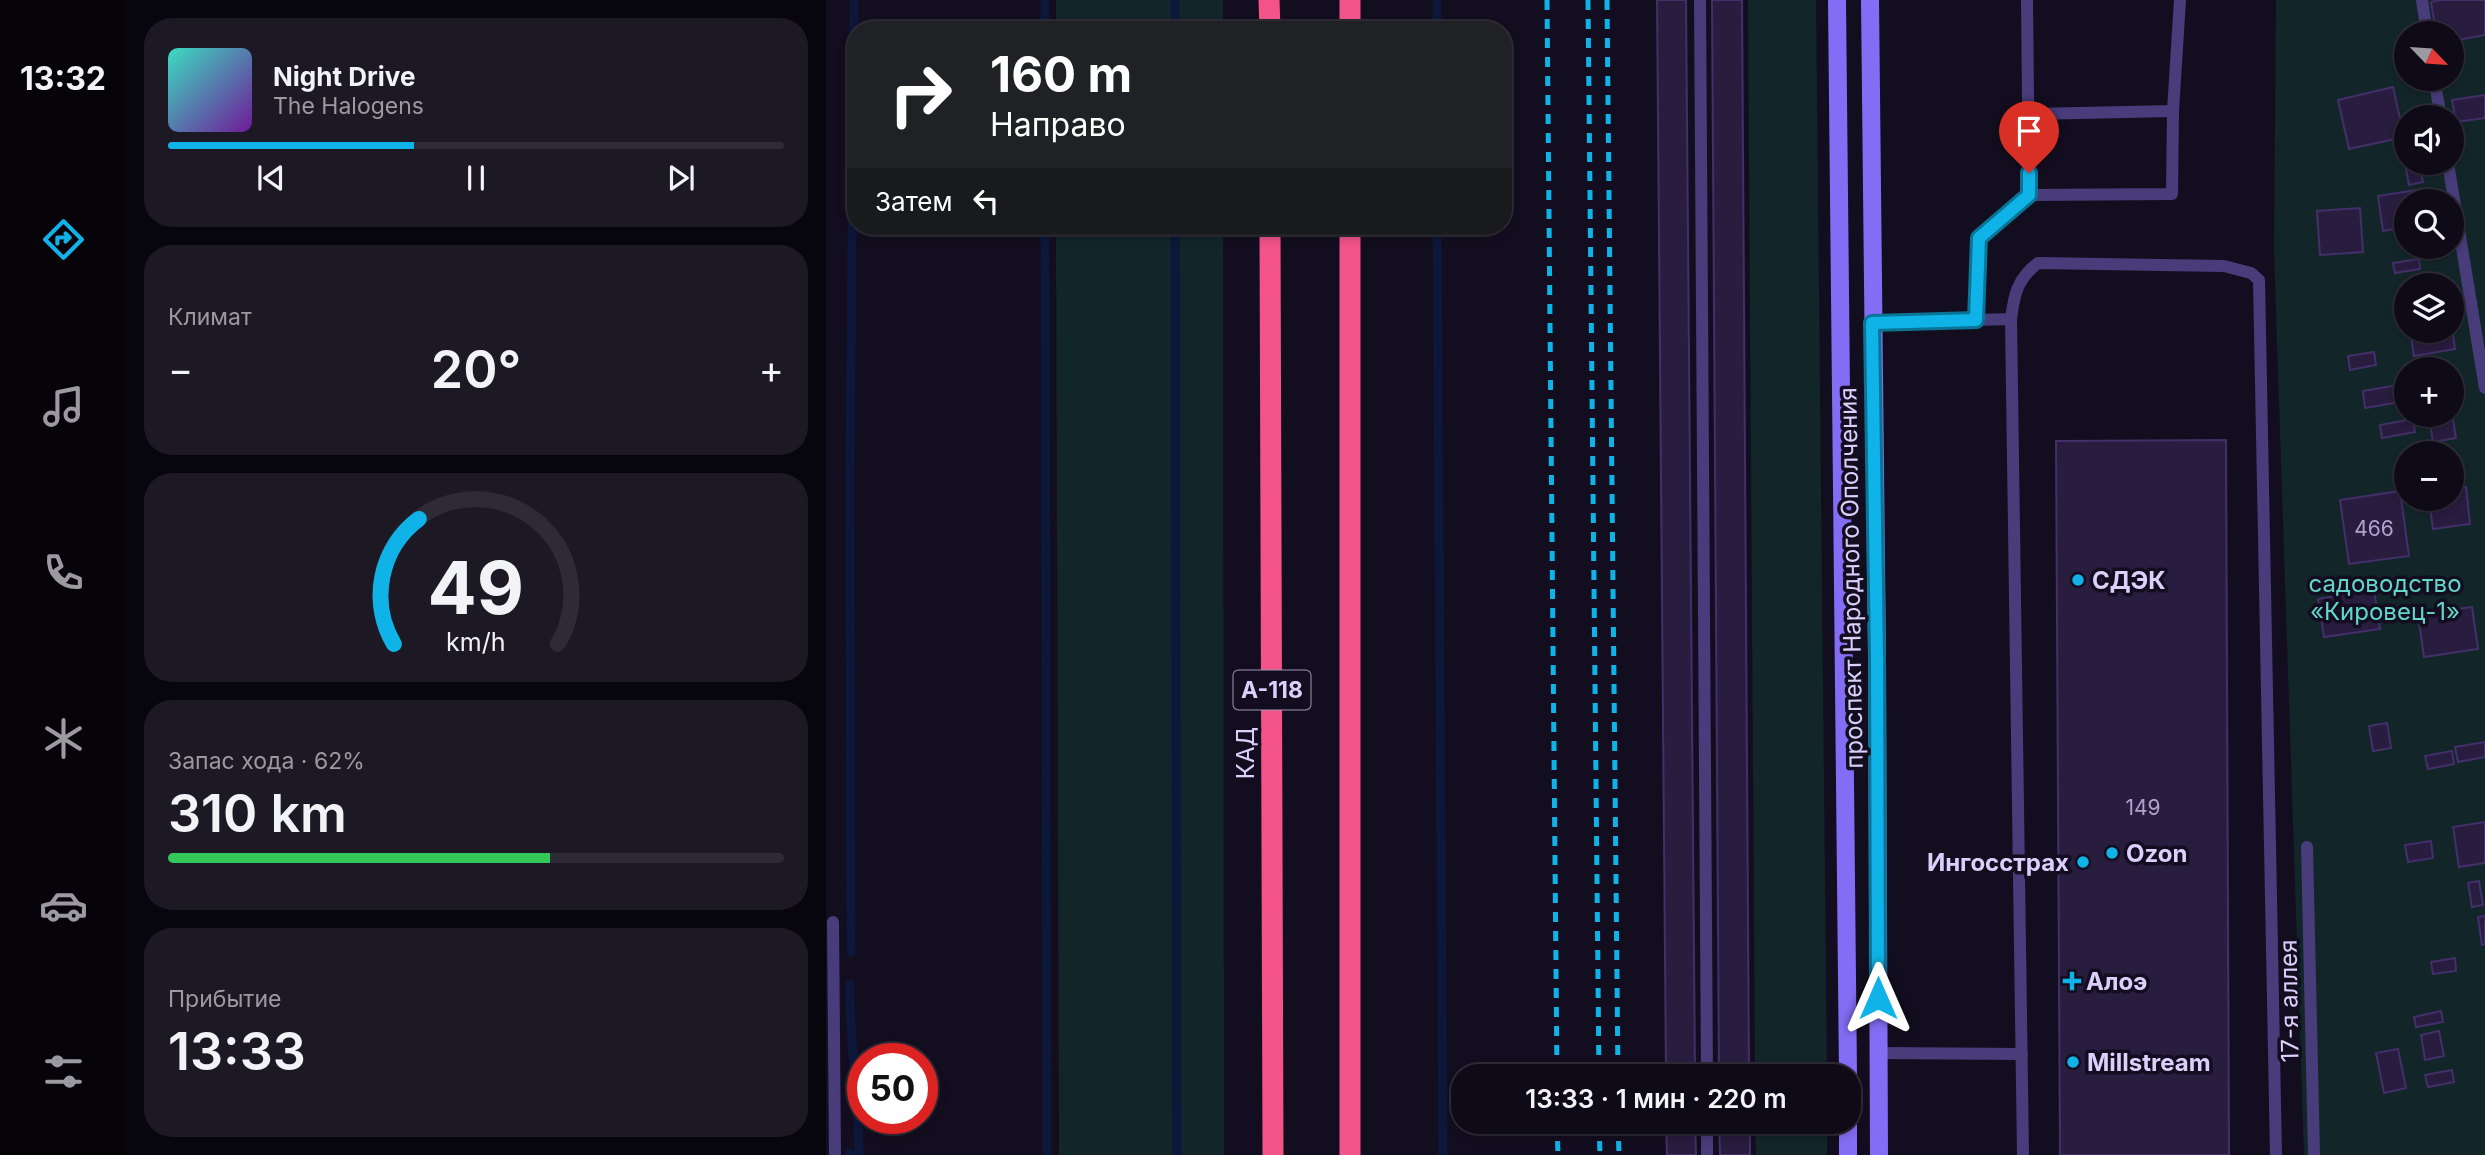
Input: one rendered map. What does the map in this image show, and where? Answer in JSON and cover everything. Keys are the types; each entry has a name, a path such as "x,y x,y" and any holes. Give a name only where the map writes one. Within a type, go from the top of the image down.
{"highway":[{"path":"1269,0 1270,21"},
{"path":"1350,0 1350,21"},
{"name":"КАД","path":"1270,235 1273,1155"},
{"path":"1350,235 1350,1155"}],"main road":[{"name":"проспект Народного Ополчения","path":"1837,0 1848,1064"},
{"name":"проспект Народного Ополчения","path":"1870,0 1879,1155"},
{"path":"1848,1134 1848,1155"}],"lane":[{"path":"1700,0 1707,1064"},
{"path":"2027,0 2029,195"},
{"path":"1976,320 1979,238 2029,195 2172,194 2180,0"},
{"path":"2421,0 2425,21"},
{"path":"2029,114 2174,111"},
{"path":"2450,175 2485,388"},
{"path":"2023,1155 2011,319 2014,292 2025,273 2038,263 2224,265 2252,273 2259,280 2276,1155"},
{"path":"1872,323 2011,319"},
{"name":"17-я аллея","path":"2307,847 2314,1155"},
{"path":"833,922 835,1155"},
{"path":"1879,1053 2022,1054"},
{"path":"1707,1134 1707,1155"}],"green space":[{"path":"1056,0 1223,0 1223,21 1056,21"},
{"path":"1748,0 1816,0 1827,1064 1755,1064"},
{"name":"садоводство «Кировец-1»","path":"2276,0 2485,0 2485,1155 2304,1155 2274,250"},
{"path":"1056,235 1223,235 1224,1155 1059,1155"},
{"path":"1755,1134 1827,1134 1827,1155 1756,1155"}],"building":[{"path":"1657,0 1686,0 1695,1064 1666,1064"},
{"path":"1712,0 1742,0 1749,1064 1719,1064"},
{"path":"2485,0 2485,35 2464,39 2464,21 2434,21 2431,2"},
{"path":"2393,87 2397,105 2394,105 2394,139 2349,149 2338,100"},
{"path":"2485,95 2485,118 2464,121 2464,105 2453,105 2452,100"},
{"path":"2407,175 2422,175 2423,182 2409,185"},
{"path":"2394,193 2394,229 2383,231 2378,196"},
{"path":"2360,208 2363,252 2320,255 2317,211"},
{"path":"2419,259 2420,269 2395,273 2393,263"},
{"path":"2412,343 2454,343 2455,349 2414,356"},
{"path":"2374,352 2376,365 2350,370 2348,356"},
{"path":"2394,386 2394,403 2365,408 2363,391"},
{"path":"2394,422 2394,427 2414,427 2415,432 2382,438 2380,425"},
{"path":"2430,427 2454,427 2456,438 2433,441"},
{"path":"2226,440 2229,1155 2060,1155 2056,441"},
{"path":"2464,487 2470,524 2433,529 2431,511 2464,511"},
{"path":"2394,492 2394,511 2403,511 2409,556 2349,564 2340,500"},
{"path":"2374,590 2380,629 2324,637 2318,599"},
{"path":"2472,607 2478,649 2424,657 2418,615"},
{"path":"2387,723 2391,748 2373,751 2369,726"},
{"path":"2485,742 2485,757 2458,762 2455,747"},
{"path":"2452,751 2454,764 2428,769 2425,756"},
{"path":"2485,822 2485,863 2459,867 2453,827"},
{"path":"2431,841 2433,858 2408,862 2405,845"},
{"path":"2479,881 2483,905 2472,907 2468,883"},
{"path":"2485,916 2485,944 2482,945 2478,917"},
{"path":"2455,958 2456,971 2433,974 2431,962"},
{"path":"2441,1011 2443,1022 2416,1027 2414,1017"},
{"path":"2439,1031 2444,1056 2425,1060 2421,1035"},
{"path":"2398,1049 2406,1088 2384,1093 2376,1053"},
{"path":"2452,1070 2454,1082 2428,1087 2425,1075"},
{"path":"1666,1134 1695,1134 1696,1155 1667,1155"},
{"path":"1719,1134 1750,1134 1750,1155 1720,1155"}],"waterway":[{"path":"854,0 854,21"},
{"path":"1045,0 1045,21"},
{"path":"1175,0 1175,21"},
{"path":"1437,0 1437,21"},
{"path":"851,952 852,235"},
{"path":"1045,235 1047,1155"},
{"path":"1175,235 1177,1155"},
{"path":"1437,235 1443,1155"},
{"path":"850,984 859,1155"}],"railway":[{"path":"1547,0 1557,1064"},
{"path":"1588,0 1599,1064"},
{"path":"1607,0 1618,1064"},
{"path":"1557,1134 1558,1155"},
{"path":"1599,1134 1600,1155"},
{"path":"1618,1134 1619,1155"}],"place":[{"name":"СДЭК","path":"2078,580"},
{"name":"Ozon","path":"2112,853"},
{"name":"Ингосстрах","path":"2083,862"},
{"name":"Алоэ","path":"2072,981"},
{"name":"Millstream","path":"2073,1062"}],"route":[{"path":"1878,998 1872,323 1976,320 1979,238 2029,195 2029,173"}]}
